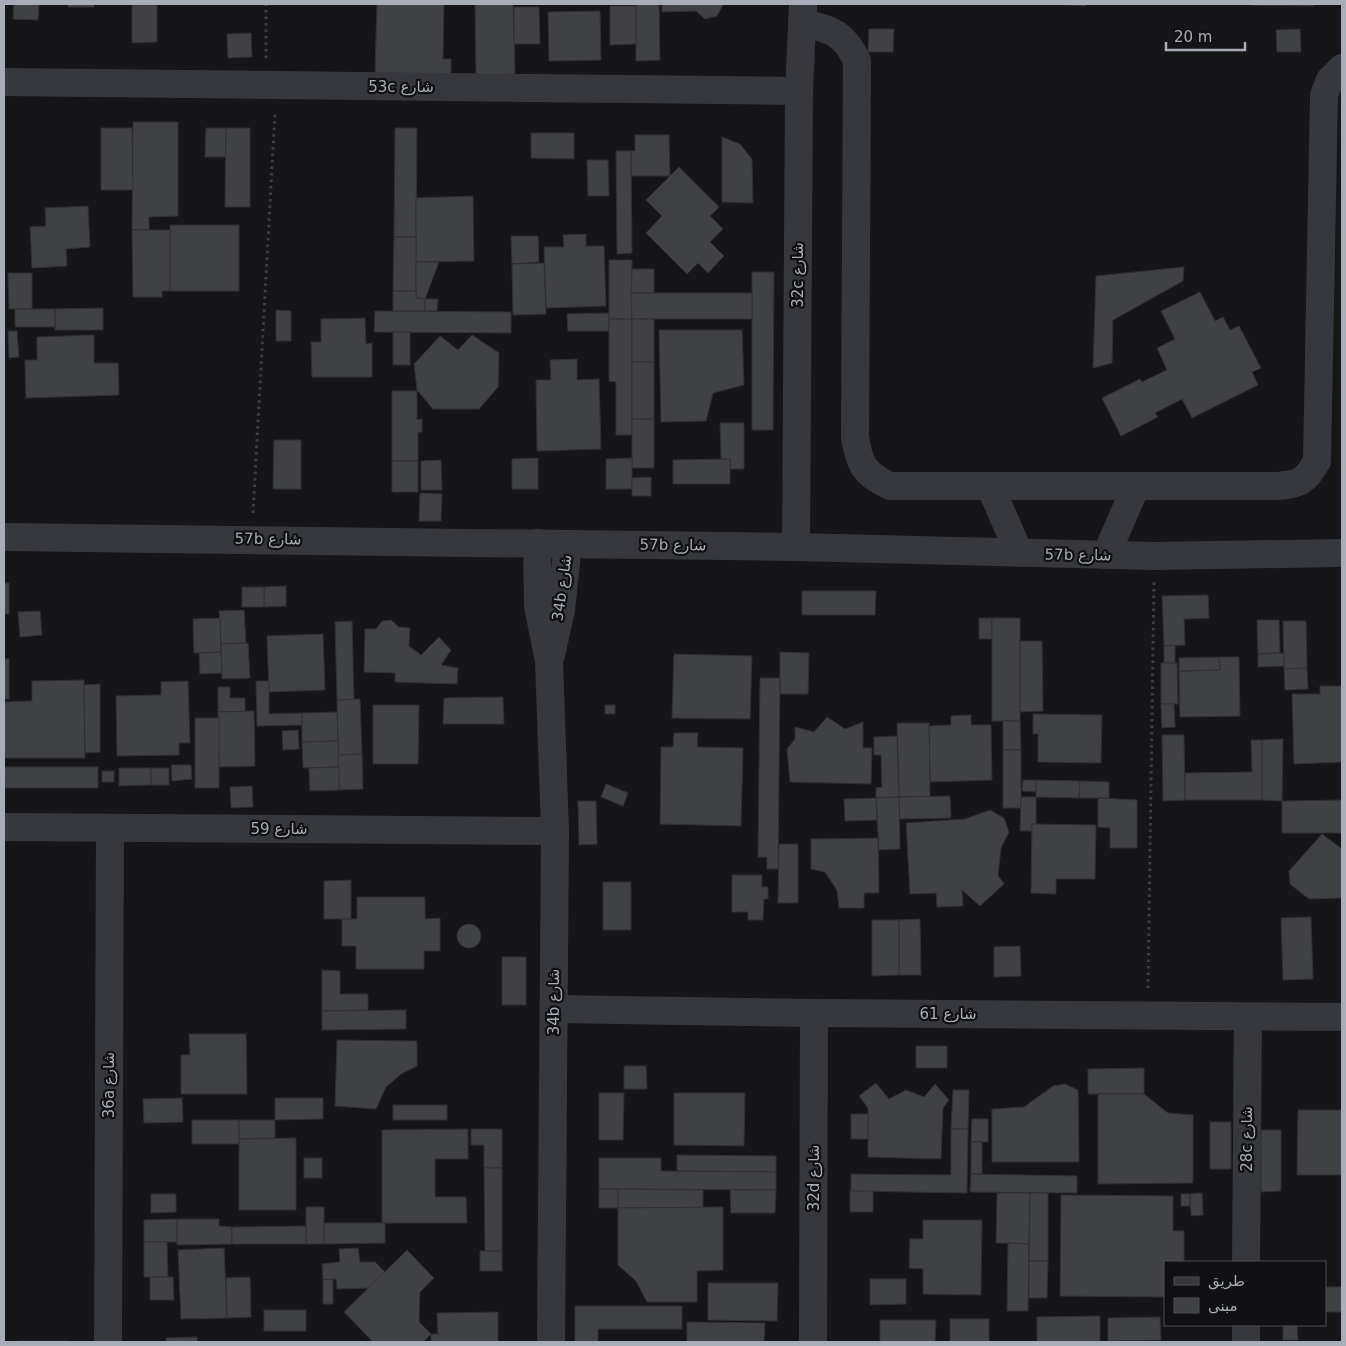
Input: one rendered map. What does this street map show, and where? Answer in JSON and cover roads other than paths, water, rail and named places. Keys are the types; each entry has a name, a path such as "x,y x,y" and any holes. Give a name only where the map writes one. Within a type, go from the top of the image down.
{"street":[{"name":"32c شارع","path":"796,547 799,90 803,13"},
{"path":"803,13 837,33 850,45 857,61 857,452 863,468 875,479 890,486 1294,485 1308,476 1317,461 1324,95 1330,80 1342,68"},
{"name":"53c شارع","path":"4,82 799,90"},
{"path":"990,486 1019,553"},
{"path":"1106,555 1136,486"},
{"name":"57b شارع","path":"4,537 796,547 1155,556 1342,553"},
{"name":"34b شارع","path":"537,543 538,606 549,661 555,831 551,1342"},
{"name":"34b شارع","path":"549,661 561,610 568,544"},
{"name":"شارع 59","path":"4,827 555,831"},
{"name":"36a شارع","path":"108,1342 110,828"},
{"name":"شارع 61","path":"554,1009 1342,1017"},
{"name":"32d شارع","path":"813,1342 814,1013"},
{"name":"28c شارع","path":"1246,1261 1248,1016"},
{"path":"1246,1326 1246,1342"}]}
